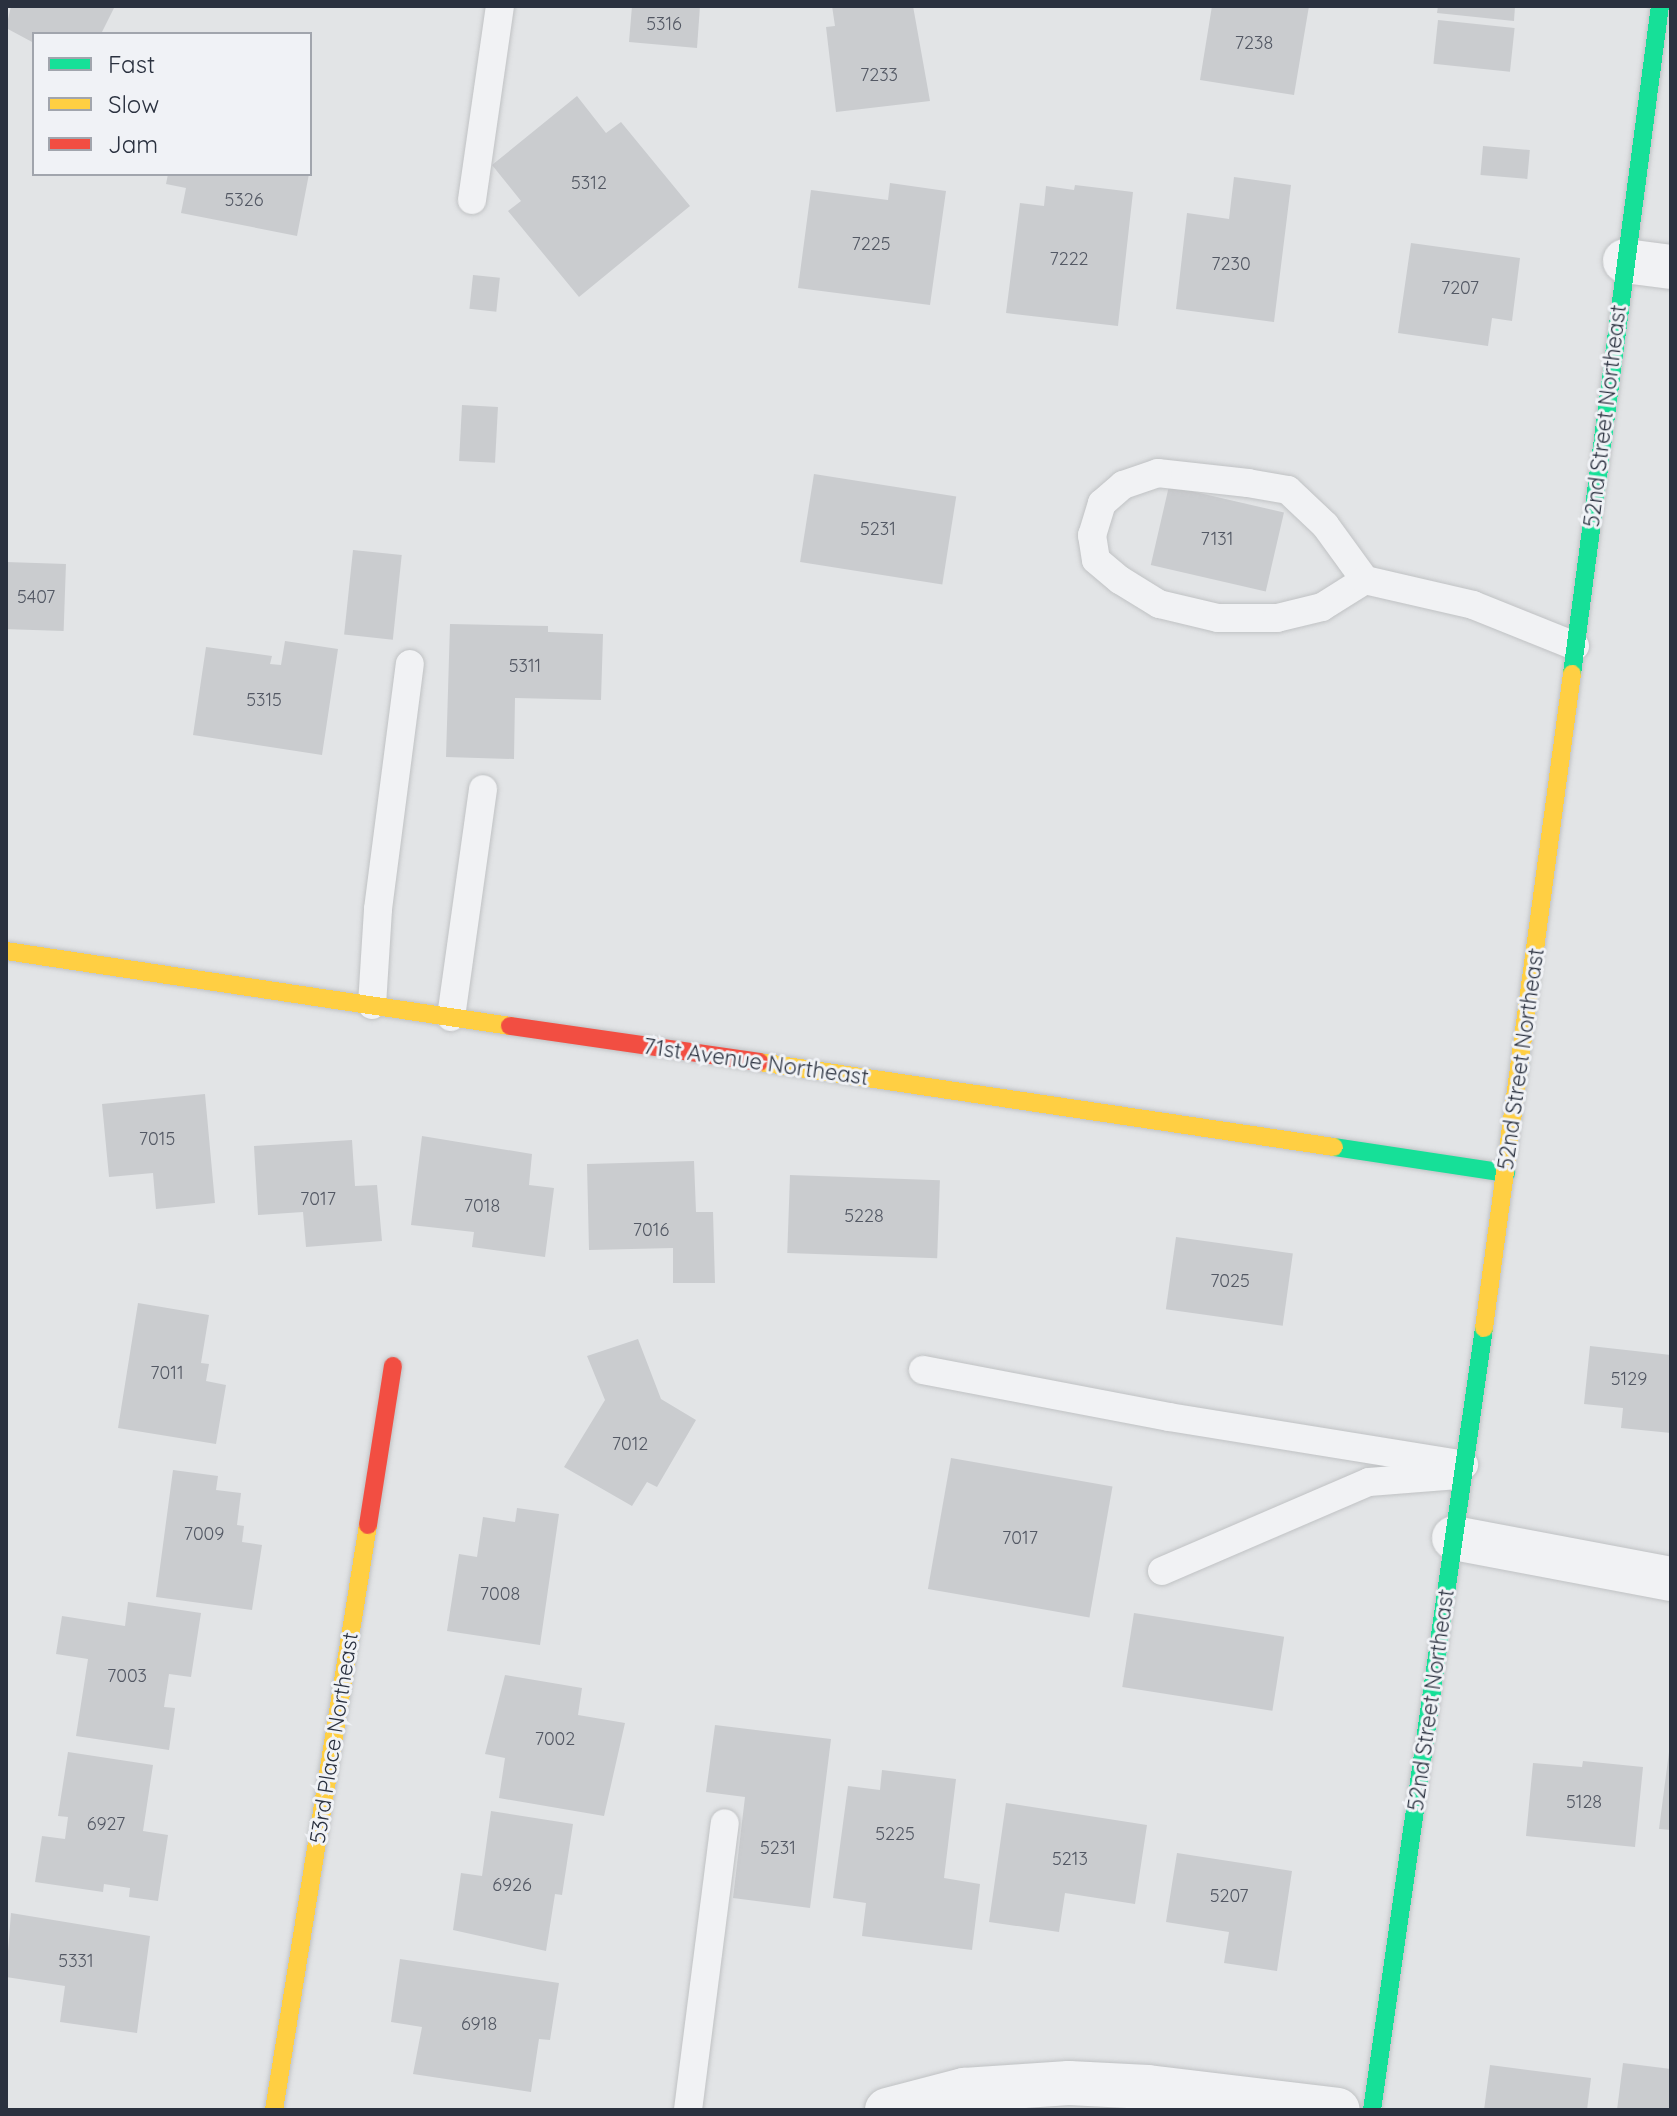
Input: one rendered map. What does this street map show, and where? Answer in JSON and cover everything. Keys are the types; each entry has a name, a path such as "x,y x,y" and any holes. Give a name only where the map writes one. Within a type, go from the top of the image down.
{"street":[{"name":"52nd Street Northeast","path":"1372,2110 1506,1173 1660,6"},
{"path":"1625,261 1671,267"},
{"name":"71st Avenue Northeast","path":"6,951 1506,1173"},
{"name":"53rd Place Northeast","path":"274,2110 393,1366"},
{"path":"1454,1538 1671,1579"},
{"path":"887,2110 964,2090 1069,2083 1148,2087 1338,2110"}],"lane":[{"path":"472,200 500,6"},
{"path":"1365,580 1322,607 1277,618 1218,618 1159,604 1120,580 1096,560 1092,535 1102,503 1123,485 1158,473 1288,490 1325,525 1365,580 1473,605 1575,646"},
{"path":"372,1005 378,909 410,664"},
{"path":"451,1017 483,789"},
{"path":"923,1370 1463,1470"},
{"path":"1162,1571 1369,1482 1463,1470"},
{"path":"688,2110 725,1823"}],"building":[{"path":"11,6 115,6 102,32 32,32 32,42 6,28"},
{"path":"632,6 700,6 697,48 629,42"},
{"path":"832,6 913,6 930,101 836,112 826,27 835,26"},
{"path":"1212,6 1309,6 1294,95 1200,80"},
{"path":"1438,6 1515,6 1514,21 1437,13"},
{"path":"1438,20 1515,28 1510,72 1433,64"},
{"path":"577,96 606,133 621,122 690,206 579,297 508,211 521,201 492,165"},
{"path":"1483,146 1530,150 1527,179 1480,175"},
{"path":"168,176 309,176 297,236 181,213 186,188 166,184"},
{"path":"1234,177 1291,185 1274,322 1176,309 1187,213 1229,219"},
{"path":"890,183 946,191 930,305 798,288 811,190 888,200"},
{"path":"1075,185 1133,192 1118,326 1006,313 1020,203 1044,206 1046,186 1074,190"},
{"path":"1411,243 1520,258 1512,321 1492,318 1488,346 1398,333"},
{"path":"473,275 500,278 496,312 469,309"},
{"path":"462,405 498,407 495,463 459,461"},
{"path":"814,474 956,497 942,584 800,562"},
{"path":"1169,486 1284,513 1266,591 1151,565"},
{"path":"353,550 402,555 393,640 344,635"},
{"path":"6,562 66,564 64,631 6,629"},
{"path":"450,624 548,626 548,632 603,634 601,700 515,698 514,759 446,757"},
{"path":"285,641 338,649 322,755 193,735 206,647 272,656 270,664 281,665"},
{"path":"205,1094 215,1203 156,1209 153,1173 109,1177 102,1104"},
{"path":"422,1136 532,1154 529,1185 554,1188 545,1257 472,1247 474,1232 411,1225"},
{"path":"352,1140 355,1186 377,1185 382,1241 306,1247 303,1212 258,1215 254,1146"},
{"path":"694,1161 696,1212 713,1212 715,1283 673,1283 673,1248 589,1250 587,1164"},
{"path":"790,1175 940,1180 937,1258 787,1253"},
{"path":"1176,1237 1293,1253 1283,1326 1166,1309"},
{"path":"138,1303 209,1315 201,1363 209,1364 206,1381 226,1385 216,1444 118,1428"},
{"path":"638,1339 661,1399 696,1420 657,1487 647,1482 632,1506 564,1467 605,1400 587,1356"},
{"path":"1590,1346 1671,1355 1671,1433 1621,1428 1623,1408 1584,1404"},
{"path":"951,1458 1113,1486 1089,1617 928,1589"},
{"path":"173,1470 218,1476 216,1490 241,1493 237,1525 244,1526 242,1542 262,1545 252,1610 156,1597"},
{"path":"517,1508 559,1514 540,1645 447,1631 459,1554 477,1557 483,1517 515,1522"},
{"path":"128,1602 201,1613 191,1677 169,1674 164,1707 175,1708 169,1750 76,1736 88,1659 56,1654 62,1616 125,1626"},
{"path":"1134,1613 1284,1637 1272,1711 1122,1687"},
{"path":"505,1675 582,1688 578,1715 625,1723 604,1816 499,1798 505,1758 485,1754"},
{"path":"715,1725 831,1739 810,1908 733,1898 745,1797 706,1792"},
{"path":"68,1752 153,1765 143,1831 168,1835 158,1901 129,1897 130,1888 104,1884 103,1892 35,1882 42,1836 65,1839 68,1817 58,1816"},
{"path":"1671,1752 1671,1830 1659,1829"},
{"path":"1583,1761 1643,1767 1635,1847 1526,1836 1533,1763 1582,1767"},
{"path":"882,1770 956,1779 944,1878 980,1884 972,1950 862,1936 866,1903 833,1898 848,1786 880,1790"},
{"path":"1006,1803 1147,1825 1135,1904 1065,1893 1059,1932 989,1922"},
{"path":"491,1811 573,1824 562,1895 555,1894 546,1951 453,1930 461,1873 482,1876"},
{"path":"1177,1853 1292,1871 1277,1971 1224,1963 1229,1932 1166,1922"},
{"path":"11,1913 150,1936 137,2033 60,2022 65,1986 6,1977"},
{"path":"400,1959 559,1983 550,2040 539,2039 531,2092 413,2074 422,2027 391,2022"},
{"path":"1623,2063 1671,2069 1671,2110 1617,2110"},
{"path":"1490,2065 1591,2078 1587,2110 1484,2110"}],"traffic: fast":[{"path":"1572,674 1660,6"},
{"path":"1334,1147 1506,1173"},
{"path":"1372,2110 1484,1328"}],"traffic: slow":[{"path":"1484,1328 1572,674"},
{"path":"6,951 510,1026"},
{"path":"759,1062 1334,1147"},
{"path":"274,2110 368,1525"}],"traffic: jam":[{"path":"510,1026 759,1062"},
{"path":"368,1525 393,1366"}]}
